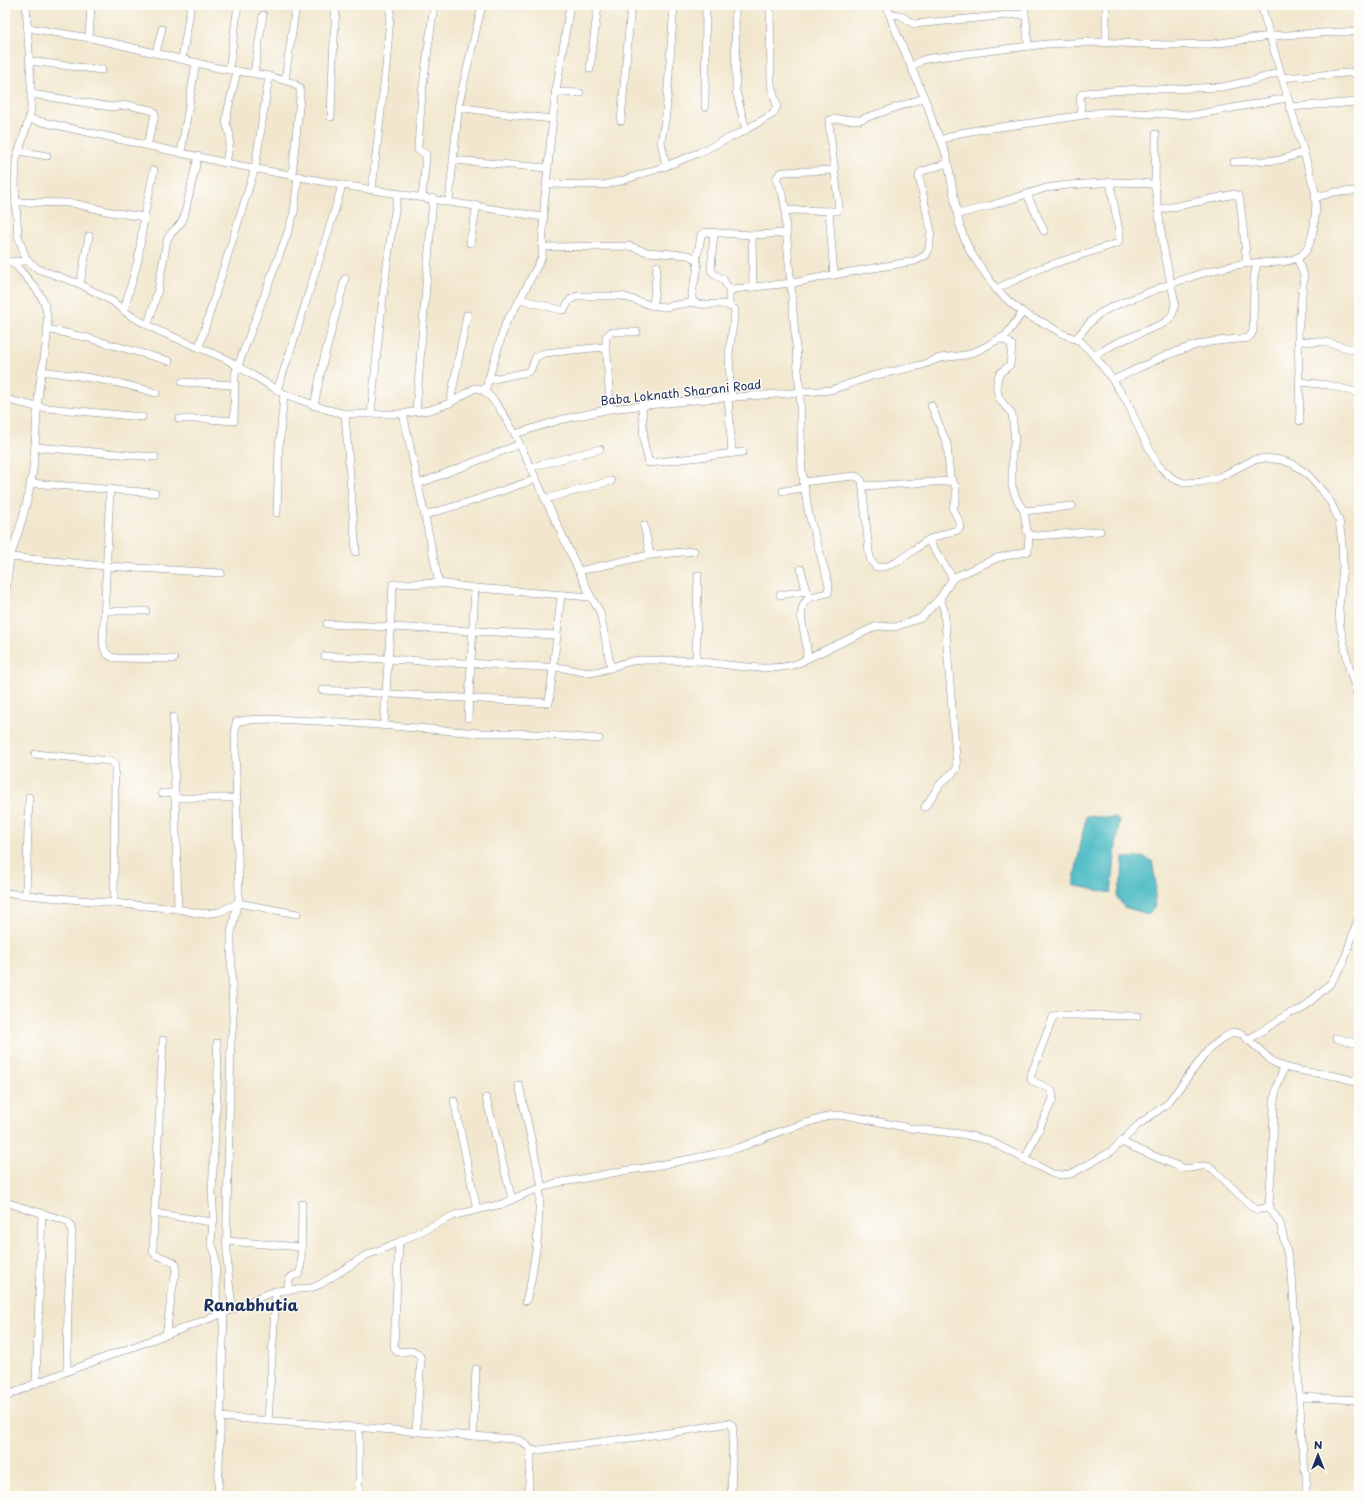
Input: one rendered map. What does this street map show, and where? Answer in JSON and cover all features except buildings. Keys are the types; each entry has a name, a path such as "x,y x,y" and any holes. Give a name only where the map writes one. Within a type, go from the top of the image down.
{"street":[{"path":"26,5 31,94 29,119 16,160 16,202 18,236 28,261 38,269 80,284 112,301 148,325 224,358 284,394 314,406 345,414 403,413 430,410 450,403 474,388 479,388 485,391 503,414 515,434 591,597 600,612 611,668"},
{"path":"89,38 91,5"},
{"path":"182,59 191,5"},
{"path":"226,163 230,135 226,123 233,71 238,5"},
{"path":"284,80 296,5"},
{"path":"331,117 332,58 336,5"},
{"path":"372,189 386,67 391,5"},
{"path":"422,197 426,154 418,150 418,146 422,93 434,5"},
{"path":"449,201 458,107 482,5"},
{"path":"485,391 506,322 540,262 543,246 543,217 555,92 570,5"},
{"path":"590,69 598,5"},
{"path":"621,121 631,5"},
{"path":"666,166 661,142 666,114 674,5"},
{"path":"705,106 706,5"},
{"path":"735,5 736,91 746,130"},
{"path":"547,184 590,185 609,184 624,180 666,166 698,153 746,130 773,114 777,106 770,85 770,5"},
{"path":"887,5 889,14 924,98 935,129 941,140 948,163 961,230 966,244 996,289 1023,312 1062,333 1080,340 1113,380 1132,412 1156,461 1172,478 1180,482 1188,483 1212,480 1233,472 1253,460 1266,458 1293,464 1307,474 1324,493 1335,511 1340,526 1343,558 1339,620 1350,671 1359,700"},
{"path":"1025,5 1024,16 1026,19 1028,46"},
{"path":"1106,5 1106,42"},
{"path":"1076,339 1092,320 1107,309 1171,283 1208,272 1247,263 1283,261 1297,257 1306,250 1313,231 1315,198 1304,152 1289,107 1288,98 1261,5"},
{"path":"889,14 906,17 914,24 1013,14 1024,16"},
{"path":"254,73 263,15"},
{"path":"28,28 89,38 233,71 269,76 293,83 300,88 293,220 238,367 234,374 234,421 179,419"},
{"path":"156,53 162,29"},
{"path":"911,67 922,60 931,58 1046,44 1106,42 1168,45 1213,44 1270,36 1359,32"},
{"path":"29,61 102,70"},
{"path":"181,153 196,62"},
{"path":"1082,115 1080,99 1081,95 1084,93 1139,88 1168,89 1222,87 1281,75 1359,72"},
{"path":"199,348 255,168 269,76"},
{"path":"555,92 580,93"},
{"path":"31,94 112,107 128,104 151,110 155,115 147,145"},
{"path":"786,213 790,210 837,211 839,208 829,123 830,120 859,120 901,104 924,98"},
{"path":"941,140 960,133 976,130 1104,112 1182,116 1288,98"},
{"path":"1289,107 1359,102"},
{"path":"458,107 514,116 553,119"},
{"path":"29,119 226,163 342,185 477,205 543,217"},
{"path":"1094,356 1116,343 1169,319 1173,313 1175,303 1163,246 1155,187 1156,134"},
{"path":"19,151 47,156"},
{"path":"1234,162 1280,160 1304,152"},
{"path":"148,325 158,290 167,240 168,237 182,223 198,156"},
{"path":"453,160 548,168"},
{"path":"730,291 733,289 790,284 915,261 926,255 929,249 931,232 919,177 920,173 923,171 948,163"},
{"path":"124,310 138,260 144,217 154,170"},
{"path":"780,595 828,593 829,585 811,521 804,485 801,453 800,393 786,233 786,213 783,195 776,179 780,173 835,170"},
{"path":"958,214 1046,188 1110,182 1151,184 1155,187"},
{"path":"996,289 1041,268 1118,243 1120,238 1110,182"},
{"path":"277,390 332,223 342,185"},
{"path":"1315,198 1334,192 1359,191"},
{"path":"371,414 380,313 389,244 398,193"},
{"path":"1027,194 1044,232"},
{"path":"1158,210 1235,194 1239,196 1247,263"},
{"path":"416,411 433,198"},
{"path":"16,202 72,203 111,212 144,217"},
{"path":"470,243 477,205"},
{"path":"829,211 834,275"},
{"path":"693,302 692,292 698,268 696,259 701,234 707,232 752,235 786,233"},
{"path":"714,232 711,270 715,275 723,279 730,291 729,306"},
{"path":"752,235 753,287"},
{"path":"80,284 89,236"},
{"path":"543,246 629,246 647,252 688,255 696,259"},
{"path":"1297,257 1304,276 1299,320 1300,421"},
{"path":"9,262 28,261"},
{"path":"5,600 7,557 17,538 30,483 35,447 37,407 47,329 47,314 43,299 9,262"},
{"path":"1113,380 1196,345 1248,338 1253,330 1254,278 1257,262"},
{"path":"653,306 657,266"},
{"path":"314,406 323,362 345,279"},
{"path":"520,299 561,310 564,310 570,300 577,296 622,296 653,306 669,307 693,302 702,305 718,304 729,306 735,310 729,354 732,453"},
{"name":"Baba Loknath Sharani Road","path":"515,434 560,420 610,409 642,405 831,390 859,380 940,358 966,355 981,349 1006,335 1023,312"},
{"path":"450,403 467,315"},
{"path":"47,329 88,338 169,362"},
{"path":"610,409 606,337 611,332 637,332"},
{"path":"325,656 554,668 593,673 630,661 696,661 762,668 795,665 877,626 895,627 921,618 940,598 953,578 997,558 1028,551 1029,534 1027,531 1024,511 1016,498 1012,486 1012,453 1015,441 1012,414 1010,410 1000,401 997,386 999,374 1010,364 1012,344 1007,340 1000,339"},
{"path":"1299,341 1325,342 1359,351"},
{"path":"488,380 528,372 531,369 536,357 544,353 599,347 603,347 606,350"},
{"path":"41,371 93,377 132,385 156,393"},
{"path":"182,382 234,385"},
{"path":"1300,382 1328,385 1359,393"},
{"path":"277,513 279,448 284,394"},
{"path":"5,399 37,407 142,417"},
{"path":"642,405 644,443 649,463 744,452"},
{"path":"783,491 804,485 853,476 858,477 862,481 863,486 869,552 873,565 880,567 891,564 928,540 958,530 961,526 953,508 957,491 952,482 949,468 947,444 930,405"},
{"path":"403,413 439,583"},
{"path":"345,414 356,552"},
{"path":"418,484 520,444"},
{"path":"35,447 155,457"},
{"path":"531,467 600,449"},
{"path":"425,515 536,480"},
{"path":"545,499 611,481"},
{"path":"863,486 952,482"},
{"path":"30,483 155,493"},
{"path":"110,489 105,566 103,643 105,653 110,657 174,659"},
{"path":"1024,511 1072,506"},
{"path":"644,525 650,555"},
{"path":"1029,534 1036,536 1100,531"},
{"path":"928,540 953,578"},
{"path":"579,571 650,555 694,551"},
{"path":"7,557 105,566 221,573"},
{"path":"800,569 808,594 801,610 807,642 806,659"},
{"path":"696,661 698,575"},
{"path":"384,725 393,584 439,583 475,588 591,597"},
{"path":"468,718 475,588"},
{"path":"322,690 550,703 561,595"},
{"path":"925,807 941,783 957,769 944,610 940,598"},
{"path":"104,611 146,611"},
{"path":"327,624 557,635"},
{"path":"173,717 178,909"},
{"path":"233,1309 228,1281 226,1241 231,1041 233,1023 231,933 239,896 236,722 270,719 340,722 479,733 519,733 599,739"},
{"path":"36,754 111,761 115,765 114,903"},
{"path":"162,793 175,796 237,798"},
{"path":"26,895 29,797"},
{"path":"5,893 178,909 202,914 219,912 238,903 297,914"},
{"path":"1248,1040 1288,1014 1302,1009 1330,984 1343,964 1359,916"},
{"path":"1025,1159 1053,1099 1052,1090 1031,1080 1053,1017 1057,1015 1137,1016"},
{"path":"5,1397 36,1383 221,1314 276,1291 311,1288 321,1284 365,1256 399,1242 455,1215 502,1204 512,1199 540,1191 556,1183 645,1168 715,1154 741,1147 755,1140 824,1117 840,1115 851,1116 909,1128 973,1136 988,1140 1053,1174 1062,1175 1071,1174 1112,1151 1138,1125 1167,1104 1209,1049 1233,1032 1237,1032 1273,1062 1284,1067 1346,1079 1359,1084"},
{"path":"1336,1038 1359,1044"},
{"path":"164,1040 153,1252 156,1255 176,1264 166,1335"},
{"path":"217,1043 218,1077 212,1192 214,1219 211,1242 215,1253 221,1314 218,1496"},
{"path":"1284,1067 1277,1086 1274,1101 1274,1146 1270,1206 1280,1223 1292,1274 1303,1456 1306,1475 1306,1496"},
{"path":"519,1085 540,1191 536,1254 526,1301"},
{"path":"486,1098 512,1199"},
{"path":"454,1101 477,1209"},
{"path":"1121,1142 1182,1168 1193,1169 1205,1165 1209,1166 1252,1207 1258,1210 1270,1206"},
{"path":"5,1202 67,1221 71,1227 67,1371"},
{"path":"288,1290 289,1279 300,1272 302,1204"},
{"path":"154,1213 213,1222"},
{"path":"36,1383 42,1214"},
{"path":"226,1241 301,1247"},
{"path":"399,1242 394,1347 397,1352 414,1351 420,1355 421,1359 416,1432"},
{"path":"268,1421 276,1291"},
{"path":"473,1436 476,1369"},
{"path":"1300,1398 1359,1400"},
{"path":"220,1417 514,1439 522,1441 531,1451 528,1496"},
{"path":"531,1451 683,1431 729,1423 732,1425 733,1430 732,1496"},
{"path":"359,1428 359,1496"}],"water":[{"path":"1086,816 1115,818 1119,821 1111,893 1073,885"},
{"path":"1143,857 1152,861 1156,884 1154,908 1148,914 1124,907 1117,897 1122,878 1123,858"}],"district":[{"name":"Ranabhutia","path":"251,1305"}]}
